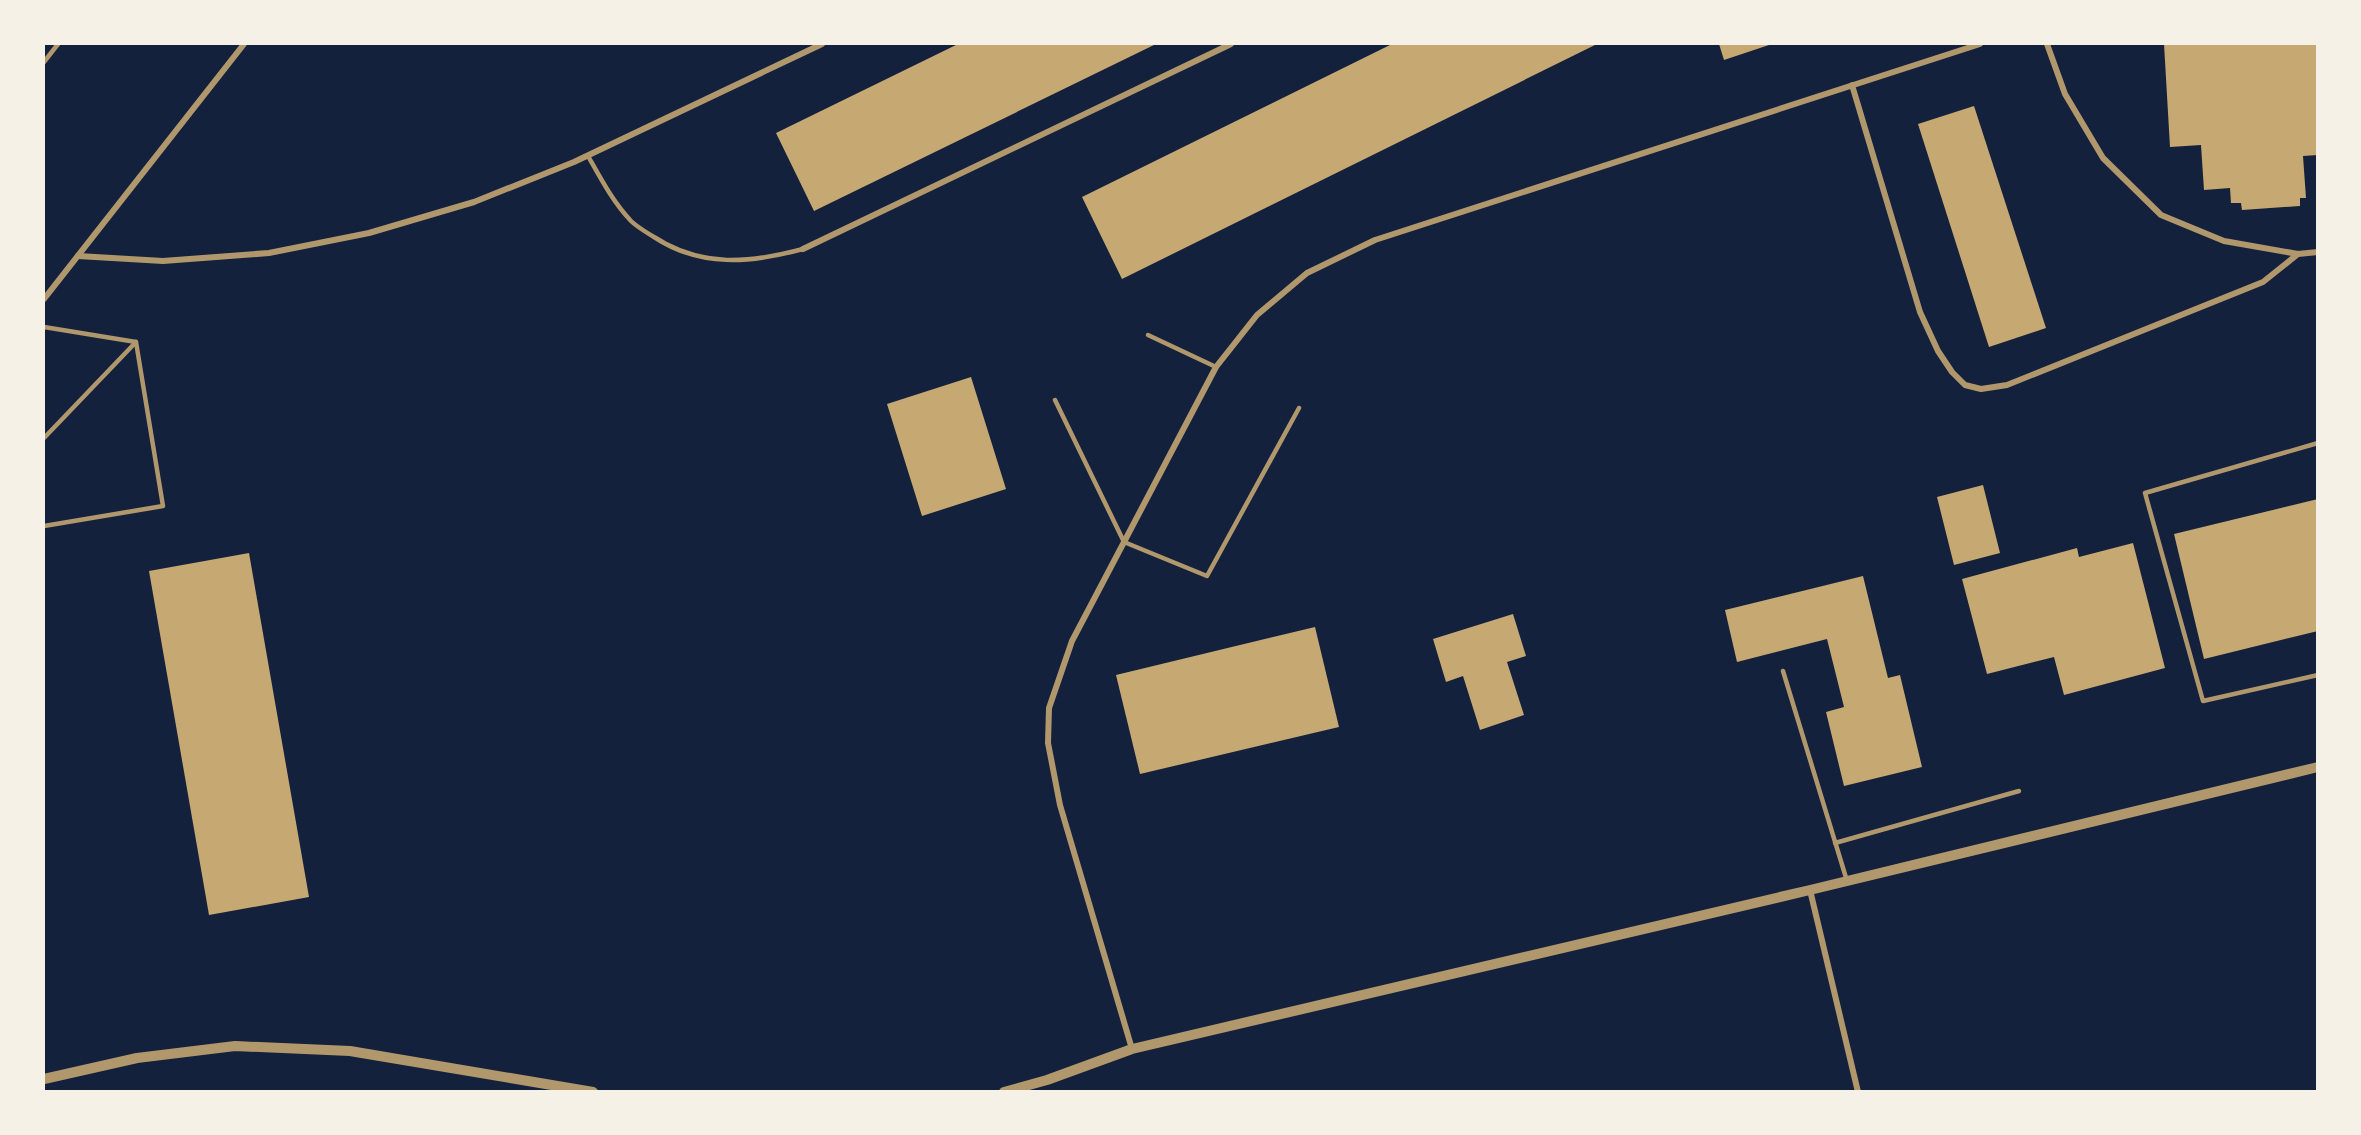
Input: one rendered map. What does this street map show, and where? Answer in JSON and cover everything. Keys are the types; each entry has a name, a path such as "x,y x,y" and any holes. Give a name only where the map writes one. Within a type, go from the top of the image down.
{"street":[{"path":"44,299 244,44"},
{"path":"78,256 163,261 269,253 369,233 474,202 588,156 822,44"},
{"path":"803,249 1231,44"},
{"path":"1132,1049 1060,805 1048,743 1049,708 1072,641 1216,367 1257,315 1307,273 1375,240 1980,44"},
{"path":"2047,44 2064,94 2103,158 2161,215 2224,241 2298,254 2318,252"},
{"path":"1852,85 1920,312 1938,351 1952,372 1965,385 1981,389 2007,385 2263,282 2298,254"},
{"path":"1004,1092 1047,1080 1132,1049 1810,890 2318,767"},
{"path":"1810,890 1858,1092"},
{"path":"44,1079 137,1058 235,1046 350,1051 593,1092"},
{"path":"1030,1092 1047,1080"}],"lane":[{"path":"44,62 58,44"},
{"path":"588,156 609,193 632,222 668,247 697,257 732,261 765,259 803,249"},
{"path":"44,327 136,342"},
{"path":"1148,335 1216,367"},
{"path":"44,438 136,342"},
{"path":"44,526 163,506 136,342"},
{"path":"1055,400 1125,542 1207,576 1299,408"},
{"path":"2318,443 2145,494 2203,701 2318,675"},
{"path":"1783,671 1847,881"},
{"path":"1835,843 2019,791"}],"building":[{"path":"958,44 1156,44 814,211 776,133"},
{"path":"1392,44 1597,44 1122,279 1082,197"},
{"path":"1719,44 1772,44 1724,60"},
{"path":"2164,44 2318,44 2318,155 2303,156 2306,198 2300,198 2300,206 2242,210 2241,203 2231,203 2230,188 2204,190 2201,145 2170,147"},
{"path":"1974,106 2046,328 1989,347 1918,124"},
{"path":"971,377 1006,489 922,516 887,404"},
{"path":"1983,485 2000,553 1954,565 1937,497"},
{"path":"2318,499 2318,631 2204,659 2174,534"},
{"path":"2133,543 2165,668 2064,695 2054,657 1987,674 1962,579 2077,548 2079,557"},
{"path":"249,553 309,897 209,915 149,571"},
{"path":"1863,576 1888,678 1900,675 1922,767 1844,786 1826,712 1844,707 1827,639 1737,662 1725,610"},
{"path":"1513,614 1526,656 1507,662 1524,715 1480,730 1463,676 1446,682 1433,639"},
{"path":"1315,627 1339,727 1140,774 1116,675"}]}
